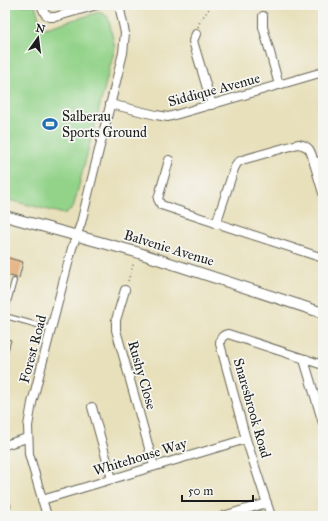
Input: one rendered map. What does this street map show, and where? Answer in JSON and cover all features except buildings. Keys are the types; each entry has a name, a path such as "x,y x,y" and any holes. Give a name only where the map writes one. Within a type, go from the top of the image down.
{"street":[{"path":"41,5 45,14 52,17 97,5"},
{"name":"Forest Road","path":"47,516 28,454 27,438 32,403 77,235 123,53 125,40 124,25 119,5"},
{"path":"263,16 263,27 279,85"},
{"path":"196,34 193,41 212,105"},
{"name":"Siddique Avenue","path":"110,104 168,117 323,72"},
{"path":"216,224 234,168 237,163 242,160 298,144 306,145 311,151 323,193"},
{"path":"168,160 158,199 161,205 323,258"},
{"path":"314,162 323,160"},
{"name":"Balvenie Avenue","path":"5,216 136,252 323,313"},
{"name":"Rushy Close","path":"125,290 116,320 116,330 154,466"},
{"name":"Snaresbrook Road","path":"271,516 246,439 220,340 222,336 228,334 306,359"},
{"path":"323,365 306,359 305,363 323,424"},
{"path":"92,407 112,479"},
{"path":"5,445 27,438"},
{"name":"Whitehouse Way","path":"42,500 246,439"},
{"path":"223,516 267,503"}],"lane":[{"path":"14,281 5,315 52,329"}],"path":[{"path":"200,21 212,5"},
{"path":"237,5 251,8 261,5"},
{"path":"125,290 134,260"}],"green space":[{"name":"Salberau Sports Ground","path":"5,5 35,5 42,29 100,12 108,17 115,48 73,208 64,214 5,199"},
{"path":"253,511 266,516 238,516"}],"place":[{"name":"Salberau Sports Ground","path":"50,124"}]}
